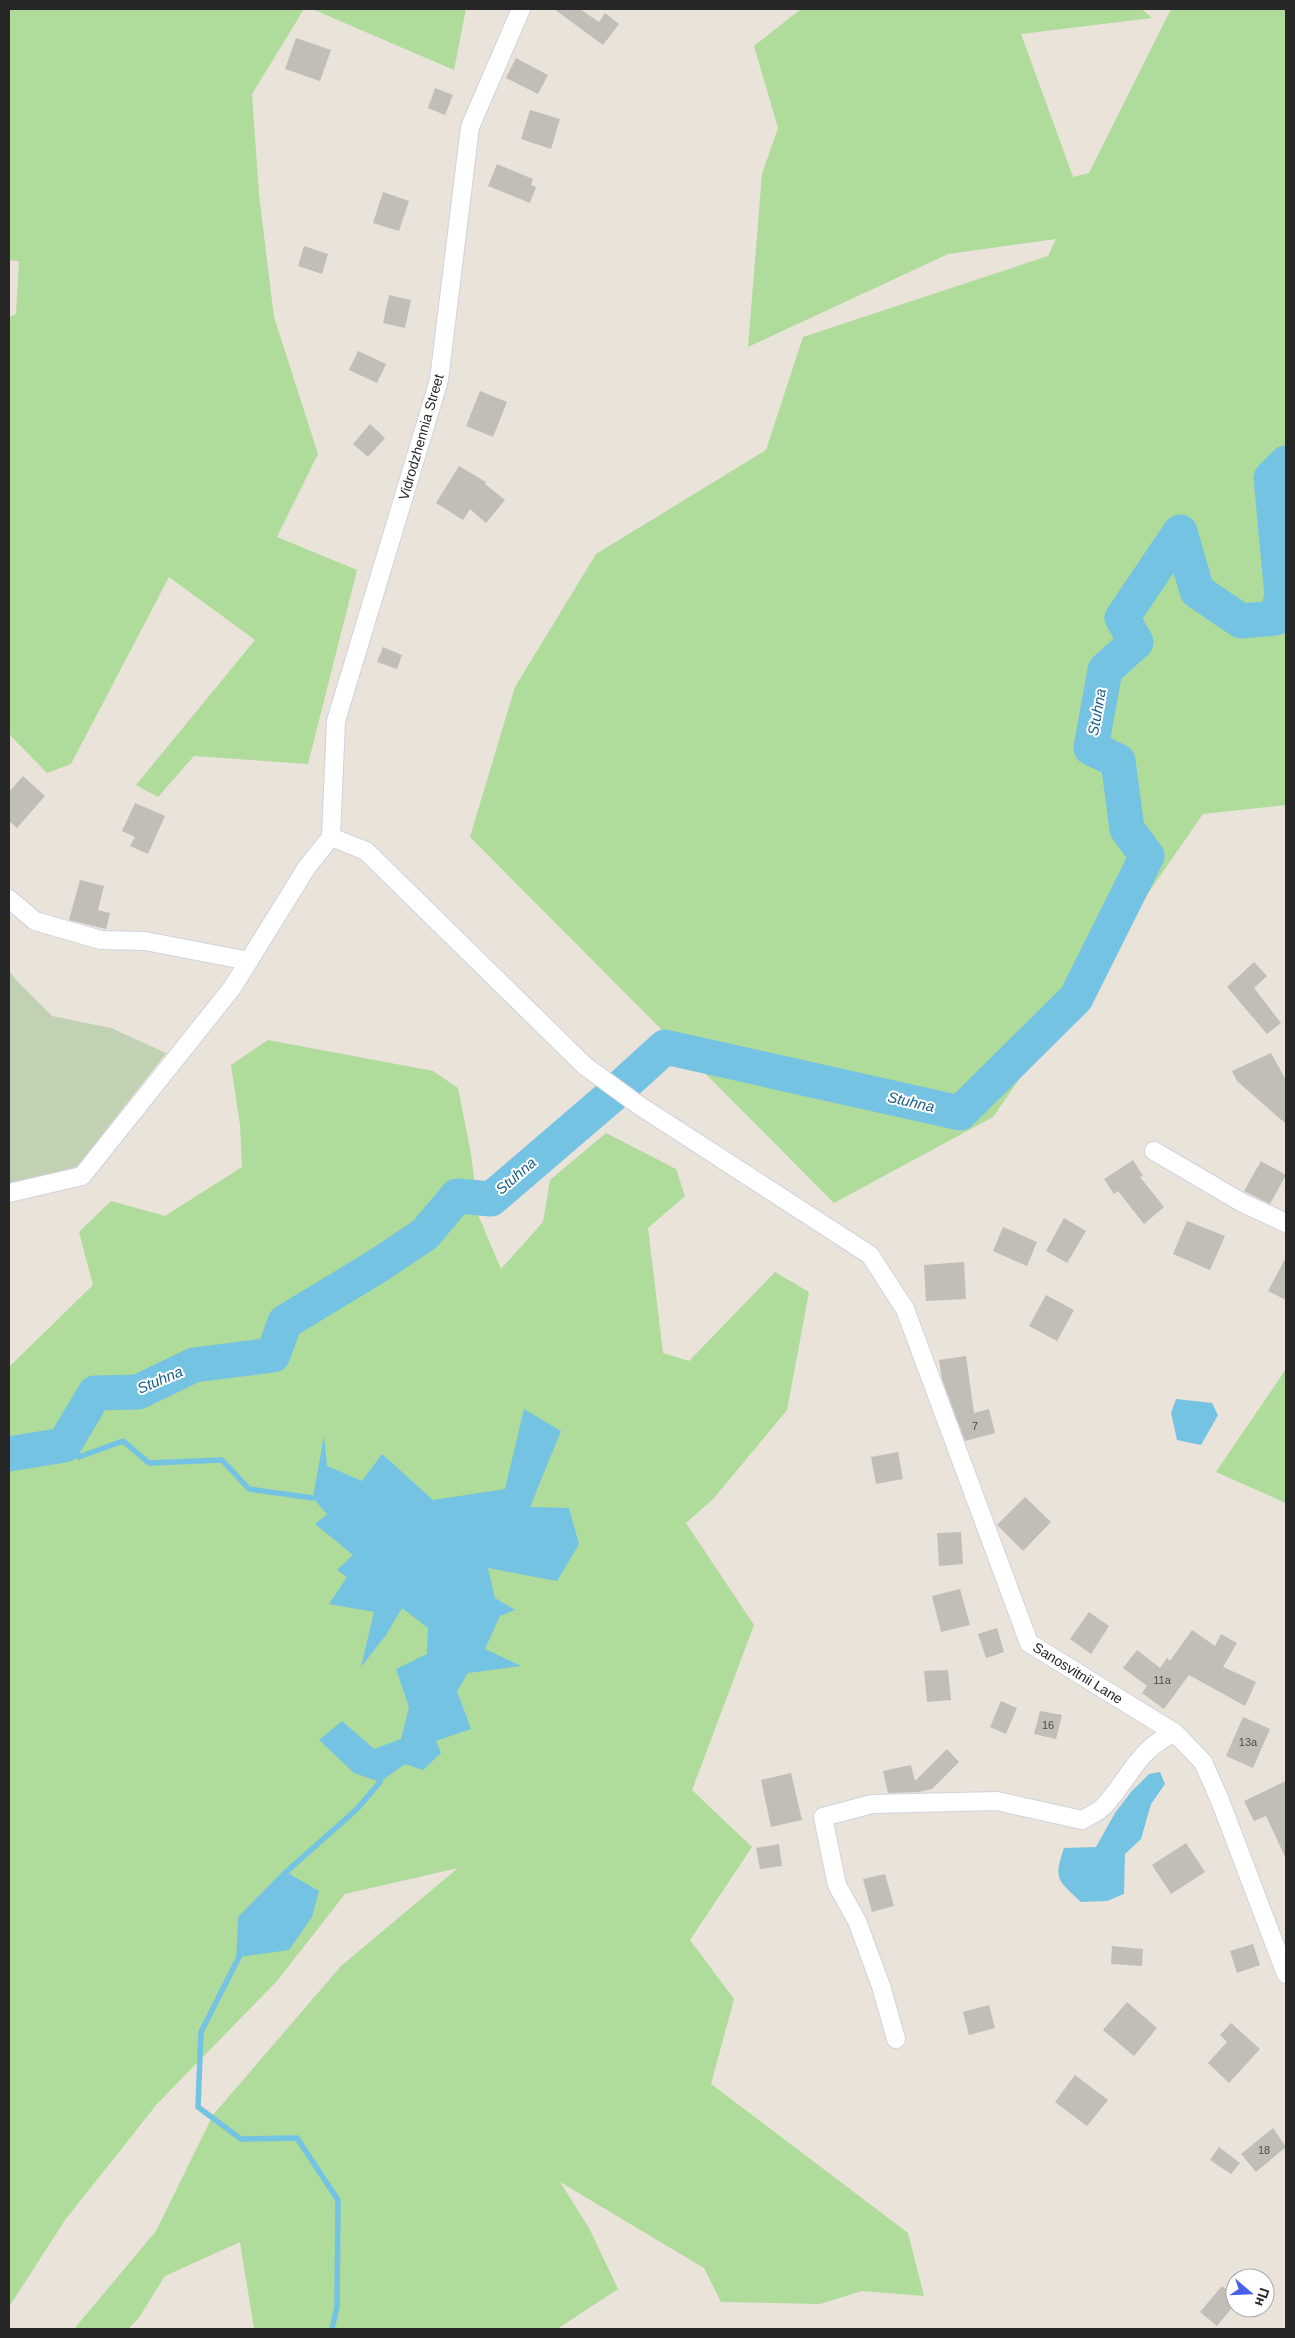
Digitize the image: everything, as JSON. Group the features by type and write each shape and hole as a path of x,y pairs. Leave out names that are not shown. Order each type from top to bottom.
{"street":[{"name":"Vidrodzhennia Street","path":"331,837 336,721 439,380 470,127 521,9"},
{"path":"9,1193 82,1176 232,988 307,867 331,837"},
{"name":"Sanosvitnii Lane","path":"331,837 366,851 585,1066 640,1106 870,1254 905,1309 1029,1643 1174,1733 1203,1762 1219,1798 1286,1974"},
{"path":"9,899 35,921 102,940 145,941 249,961"},
{"path":"1154,1151 1241,1202 1286,1223"},
{"path":"896,2039 881,1986 857,1920 837,1885 823,1817 872,1804 996,1801 1082,1820 1104,1807 1143,1754 1163,1738 1174,1733"}],"green space":[{"path":"9,9 304,9 252,94 259,195 274,317 318,454 277,537 357,570 308,764 194,756 158,797 136,785 255,640 169,577 71,764 47,773 9,734 9,317 16,314 19,261 9,260"},
{"path":"312,9 466,9 454,70"},
{"path":"801,9 1142,9 1152,18 1021,34 1073,177 1089,173 1171,9 1286,9 1286,805 1203,814 993,1117 834,1203 470,837 515,687 596,554 766,450 803,337 1048,256 1056,239 948,254 748,347 762,174 778,128 754,46"},
{"path":"9,971 52,1016 111,1028 166,1053 77,1167 9,1186"},
{"path":"268,1040 433,1071 458,1088 471,1154 479,1217 501,1269 543,1222 550,1180 606,1133 676,1169 685,1196 648,1228 663,1353 689,1361 775,1272 809,1292 787,1410 714,1498 686,1523 754,1625 692,1790 752,1847 690,1940 734,1999 711,2084 908,2233 924,2296 862,2291 820,2304 721,2302 704,2268 560,2182 589,2228 618,2289 557,2329 254,2329 240,2242 165,2276 138,2319 128,2329 74,2329 156,2231 213,2115 341,1966 458,1868 345,1894 277,1981 157,2104 65,2220 9,2307 9,1367 93,1285 79,1232 111,1201 165,1216 242,1167 240,1125 231,1065"},
{"path":"1286,1369 1286,1503 1216,1472"}],"water":[{"path":"1176,1399 1212,1403 1218,1415 1201,1445 1177,1440 1171,1413"},
{"path":"524,1409 561,1431 530,1507 569,1508 579,1544 557,1581 488,1568 495,1598 515,1610 500,1616 485,1649 521,1666 468,1673 457,1691 471,1729 436,1741 441,1753 423,1770 405,1764 380,1782 354,1773 319,1740 342,1721 374,1749 401,1739 409,1707 396,1669 427,1654 428,1628 402,1608 386,1635 361,1667 374,1612 329,1604 347,1577 337,1570 353,1555 315,1524 327,1514 313,1498 324,1435 327,1466 362,1481 382,1454 433,1500 505,1489"},
{"path":"1160,1772 1165,1784 1151,1804 1141,1839 1125,1854 1124,1894 1107,1901 1081,1902 1063,1884 1058,1873 1064,1848 1096,1847 1115,1813 1131,1792 1149,1774"},
{"path":"286,1872 319,1891 312,1917 289,1950 239,1957 241,1918"}],"building":[{"path":"554,9 580,9 599,22 605,13 619,24 603,45"},
{"path":"296,38 331,50 320,81 285,69"},
{"path":"516,58 548,75 538,94 506,78"},
{"path":"435,88 453,95 445,115 428,108"},
{"path":"530,110 560,119 551,149 521,139"},
{"path":"497,164 533,179 531,185 536,187 530,203 488,186"},
{"path":"383,192 409,201 399,231 373,223"},
{"path":"304,246 328,254 322,274 298,266"},
{"path":"389,295 411,300 405,328 383,323"},
{"path":"358,351 386,364 377,383 349,370"},
{"path":"480,391 507,402 493,437 466,426"},
{"path":"370,424 385,438 368,457 353,444"},
{"path":"459,466 486,482 485,484 505,500 486,523 470,509 463,520 436,503"},
{"path":"383,647 402,655 397,669 377,662"},
{"path":"23,776 45,796 17,828 9,821 9,792"},
{"path":"135,803 165,816 148,854 130,846 135,837 122,831"},
{"path":"80,880 104,886 98,910 110,913 106,929 69,920"},
{"path":"1254,962 1267,976 1254,988 1281,1023 1267,1034 1227,987"},
{"path":"1271,1053 1286,1080 1286,1124 1237,1081 1232,1071"},
{"path":"1133,1160 1143,1176 1140,1177 1164,1207 1144,1224 1118,1191 1114,1194 1104,1179"},
{"path":"1261,1161 1286,1175 1270,1204 1244,1191"},
{"path":"1064,1218 1086,1231 1067,1263 1046,1251"},
{"path":"1187,1221 1225,1236 1210,1270 1173,1254"},
{"path":"1003,1227 1037,1242 1027,1266 993,1251"},
{"path":"1286,1257 1286,1300 1268,1291"},
{"path":"964,1262 966,1299 926,1301 924,1265"},
{"path":"1046,1295 1074,1310 1057,1341 1029,1326"},
{"path":"966,1356 974,1413 989,1409 995,1433 965,1441 942,1379 939,1360"},
{"path":"898,1452 903,1479 876,1484 871,1457"},
{"path":"1025,1497 1051,1522 1023,1551 997,1525"},
{"path":"961,1532 963,1564 939,1566 937,1533"},
{"path":"960,1589 970,1625 941,1632 932,1596"},
{"path":"1089,1612 1109,1626 1091,1654 1070,1639"},
{"path":"997,1628 1004,1652 986,1658 978,1634"},
{"path":"1192,1630 1215,1646 1221,1634 1237,1643 1223,1667 1256,1682 1245,1706 1189,1675 1164,1709 1142,1693 1147,1686 1123,1668 1137,1650 1160,1668 1167,1658 1170,1661"},
{"path":"948,1670 951,1700 927,1702 924,1671"},
{"path":"1001,1701 1017,1708 1006,1734 990,1727"},
{"path":"1040,1711 1062,1715 1056,1739 1034,1734"},
{"path":"1243,1717 1270,1729 1253,1768 1226,1756"},
{"path":"947,1749 959,1762 932,1789 918,1792 888,1793 883,1771 911,1765 915,1781"},
{"path":"791,1773 802,1820 771,1827 761,1780"},
{"path":"1286,1781 1286,1859 1266,1816 1254,1821 1244,1801"},
{"path":"1186,1843 1205,1872 1171,1894 1152,1865"},
{"path":"779,1844 782,1866 760,1869 756,1848"},
{"path":"885,1874 894,1906 872,1912 863,1879"},
{"path":"1253,1944 1260,1965 1237,1973 1230,1951"},
{"path":"1112,1946 1143,1949 1142,1966 1111,1964"},
{"path":"1127,2002 1157,2028 1134,2056 1103,2030"},
{"path":"989,2005 995,2028 969,2035 963,2012"},
{"path":"1231,2023 1260,2049 1229,2083 1208,2063 1227,2042 1220,2035"},
{"path":"1075,2075 1108,2100 1087,2126 1055,2102"},
{"path":"1273,2128 1286,2147 1256,2172 1241,2154"},
{"path":"1219,2147 1240,2163 1231,2174 1210,2160"},
{"path":"1222,2286 1225,2288 1225,2316 1217,2326 1200,2312"}],"waterway":[{"name":"Stuhna","path":"9,1454 64,1445 95,1393 138,1392 194,1365 273,1355 285,1322 379,1265 425,1234 457,1196 491,1199 665,1047 960,1113 1076,998 1147,856 1127,829 1118,761 1091,748 1105,670 1136,642 1122,618 1180,532 1197,591 1241,621 1276,618 1282,596 1271,478 1286,463"},
{"path":"64,1445 79,1457 123,1441 149,1463 222,1460 249,1489 313,1498"},
{"path":"332,2329 337,2307 338,2200 297,2138 241,2139 198,2107 201,2032 239,1957 241,1918 286,1872 357,1809 380,1782"}]}
